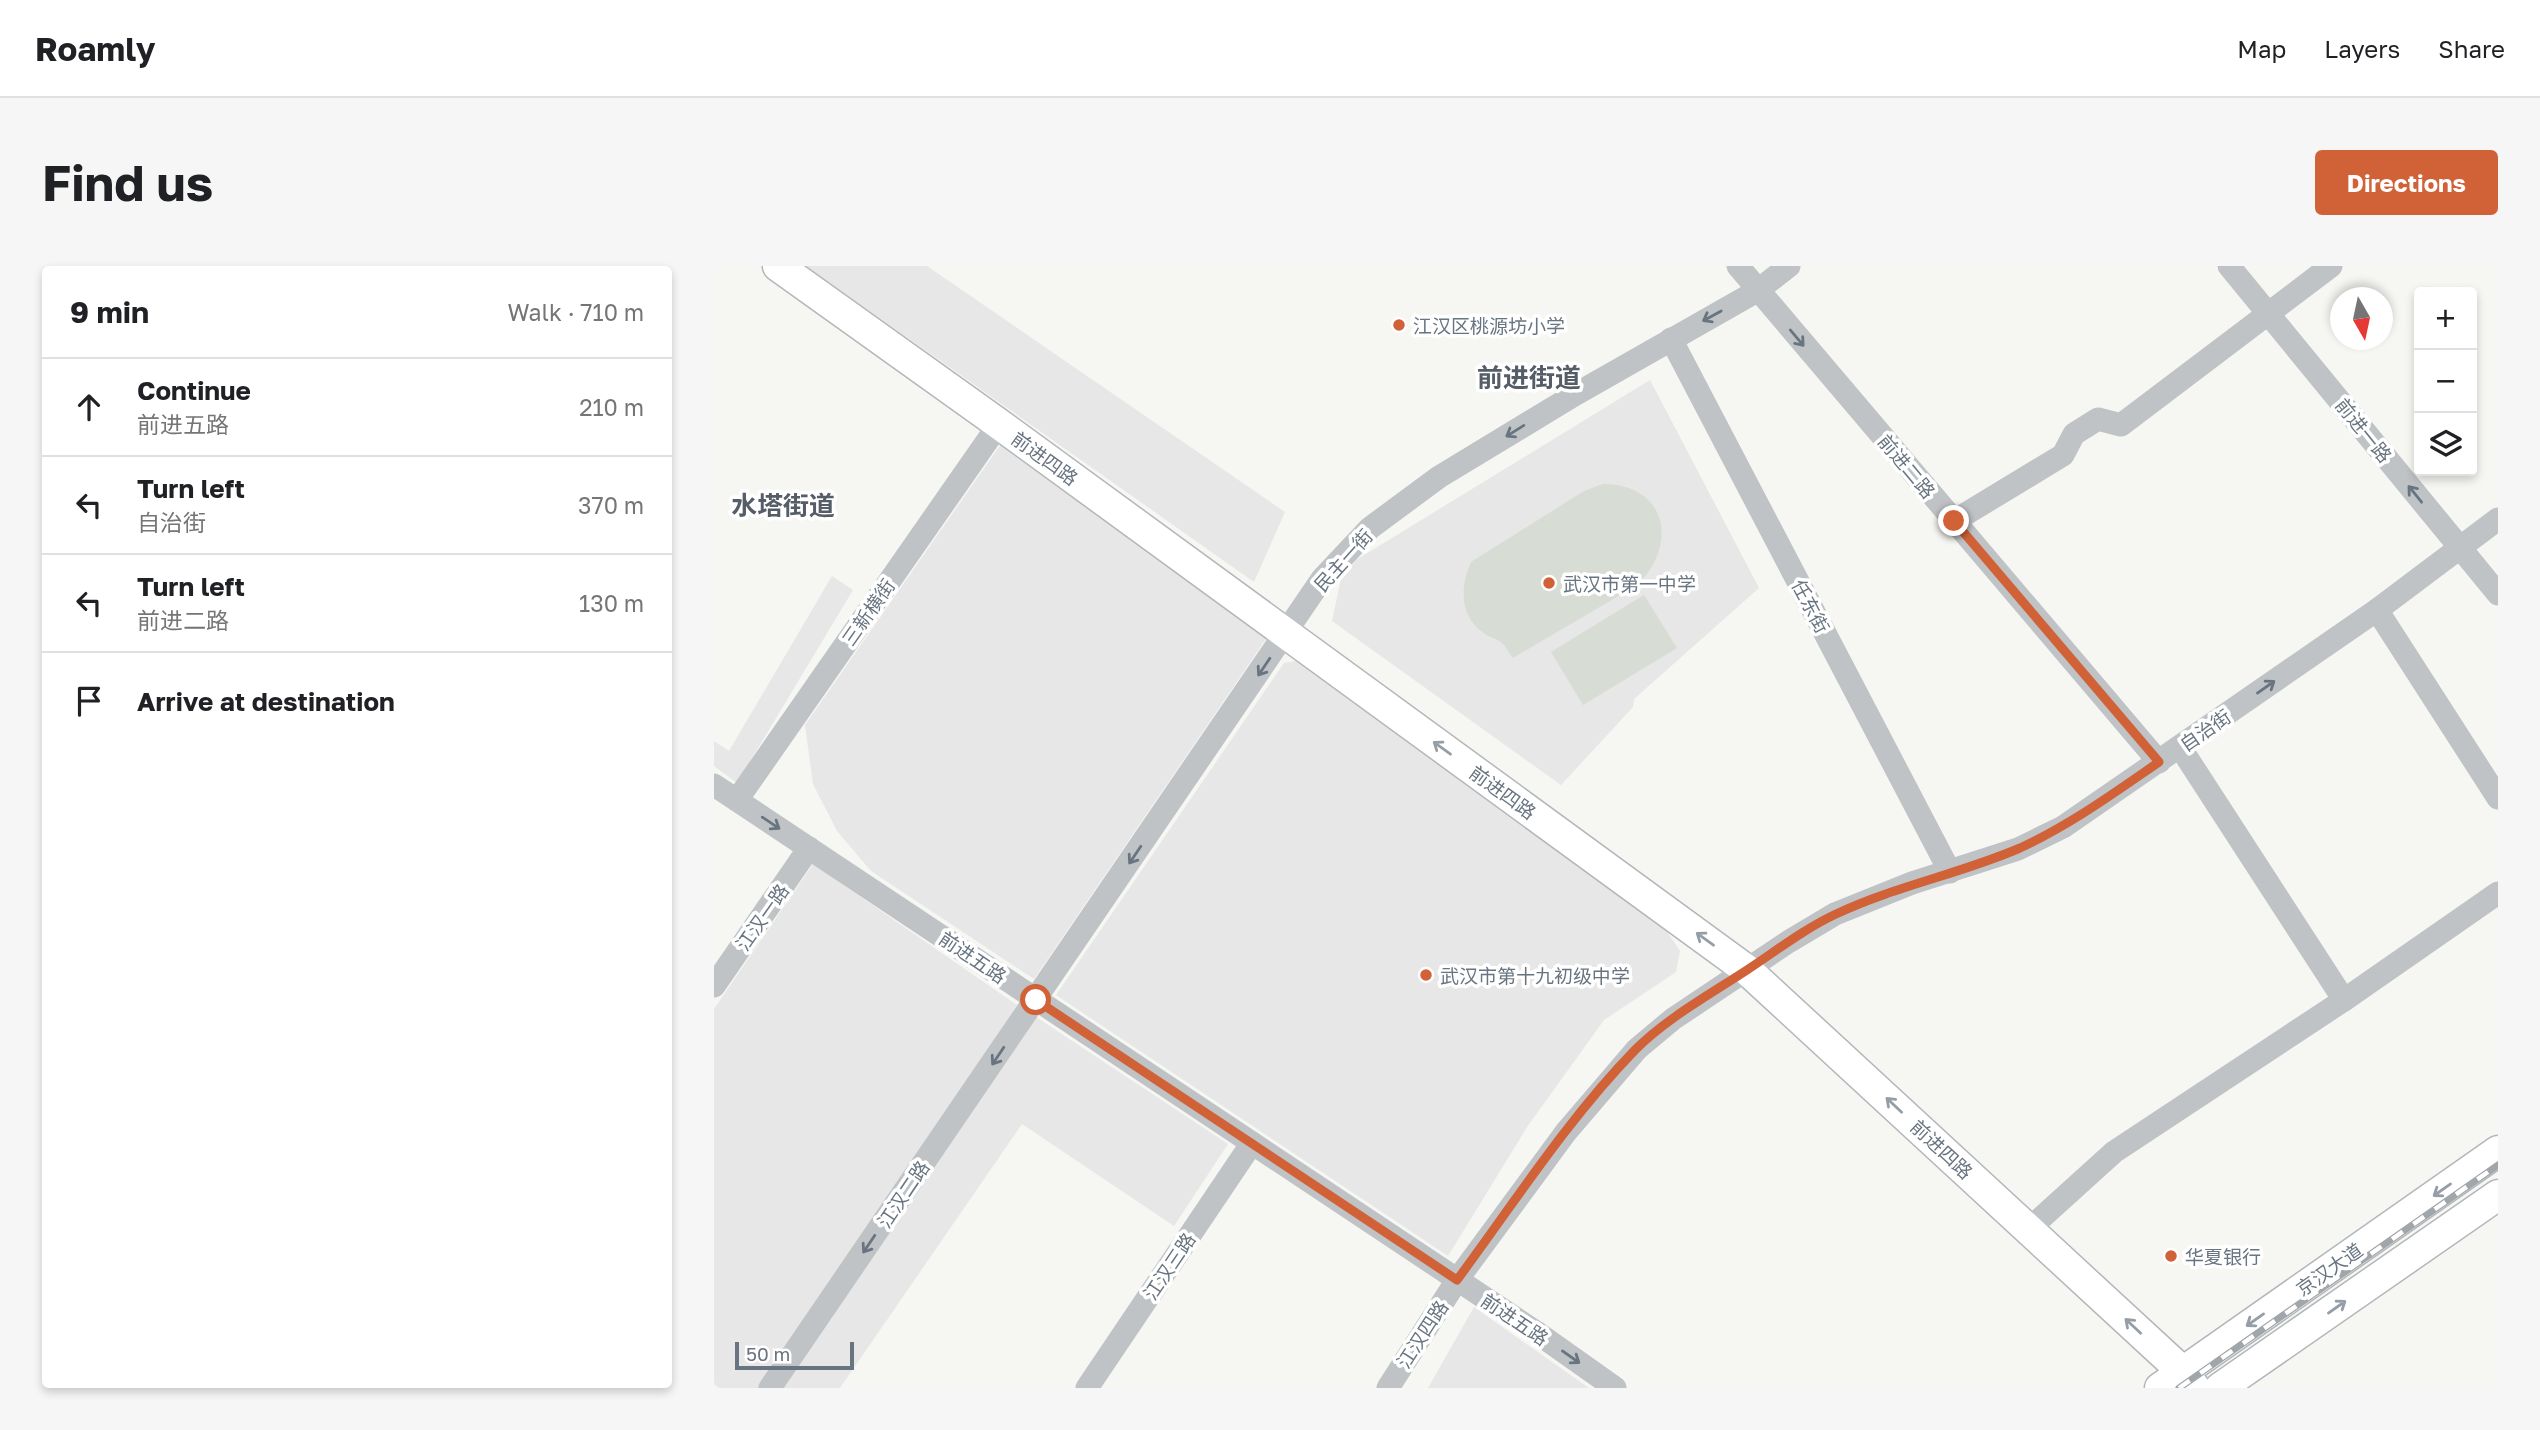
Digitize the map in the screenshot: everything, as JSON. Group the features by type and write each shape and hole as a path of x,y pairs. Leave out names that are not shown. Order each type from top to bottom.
{"main road":[{"name":"前进四路","path":"778,266 1747,970 2029,1228 2180,1383"},
{"name":"京汉大道","path":"2180,1383 2498,1152"},
{"name":"京汉大道","path":"2220,1388 2498,1195"}],"street":[{"name":"前进二路","path":"1738,266 2159,762"},
{"name":"民主一街","path":"1036,1000 1322,579 1370,528 1439,477 1576,394 1757,291 1789,266"},
{"name":"前进一路","path":"2229,266 2498,594"},
{"path":"1954,521 2063,455 2074,434 2098,419 2121,425 2330,266"},
{"name":"任东街","path":"1671,340 1950,872"},
{"name":"三新横街","path":"723,797 999,424"},
{"name":"自治街","path":"1457,1280 1566,1132 1637,1049 1673,1019 1835,914 1912,883 2018,849 2063,827 2377,610 2498,519"},
{"path":"2377,610 2498,798"},
{"path":"2180,747 2344,1000"},
{"name":"前进五路","path":"723,797 809,848 1615,1388"},
{"name":"江汉一路","path":"714,986 809,848"},
{"path":"2029,1228 2114,1152 2344,1000 2498,893"},
{"name":"江汉二路","path":"770,1388 1036,1000"},
{"name":"江汉三路","path":"1087,1388 1252,1143"},
{"name":"江汉四路","path":"1388,1388 1457,1280"}],"shaded area":[{"path":"806,266 927,266 1285,512 1254,582"},
{"name":"武汉市第一中学","path":"1650,380 1759,588 1634,699 1633,707 1561,785 1332,621 1341,579 1356,560"},
{"path":"1001,444 1266,639 1034,979 871,871 837,831 813,784 805,725"},
{"path":"1603,484 1625,487 1641,494 1653,505 1660,519 1662,535 1650,569 1637,585 1513,658 1501,642 1476,626 1466,610 1465,581 1471,562 1584,491"},
{"path":"832,576 853,590 737,783 714,766 714,741 729,751"},
{"path":"1644,595 1677,648 1583,705 1551,652"},
{"path":"1301,660 1666,930 1680,951 1676,972 1604,1020 1527,1127 1448,1256 1056,995 1284,663"},
{"path":"813,864 1017,1005 760,1388 714,1388 714,1009"},
{"path":"1036,1017 1228,1144 1174,1226 1022,1124 840,1388 784,1388"},
{"path":"1474,1307 1589,1388 1428,1388"}],"railway":[{"path":"2179,1388 2498,1165"}],"place":[{"name":"江汉区桃源坊小学","path":"1399,325"},
{"name":"武汉市第一中学","path":"1549,583"},
{"name":"武汉市第十九初级中学","path":"1426,975"},
{"name":"华夏银行","path":"2171,1256"}],"district":[{"name":"前进街道","path":"1529,377"},
{"name":"水塔街道","path":"783,505"}],"route":[{"path":"1036,1000 1457,1280 1566,1132 1605,1084 1637,1049 1673,1019 1835,914 1912,883 2018,849 2063,827 2159,762 1954,521"}]}
